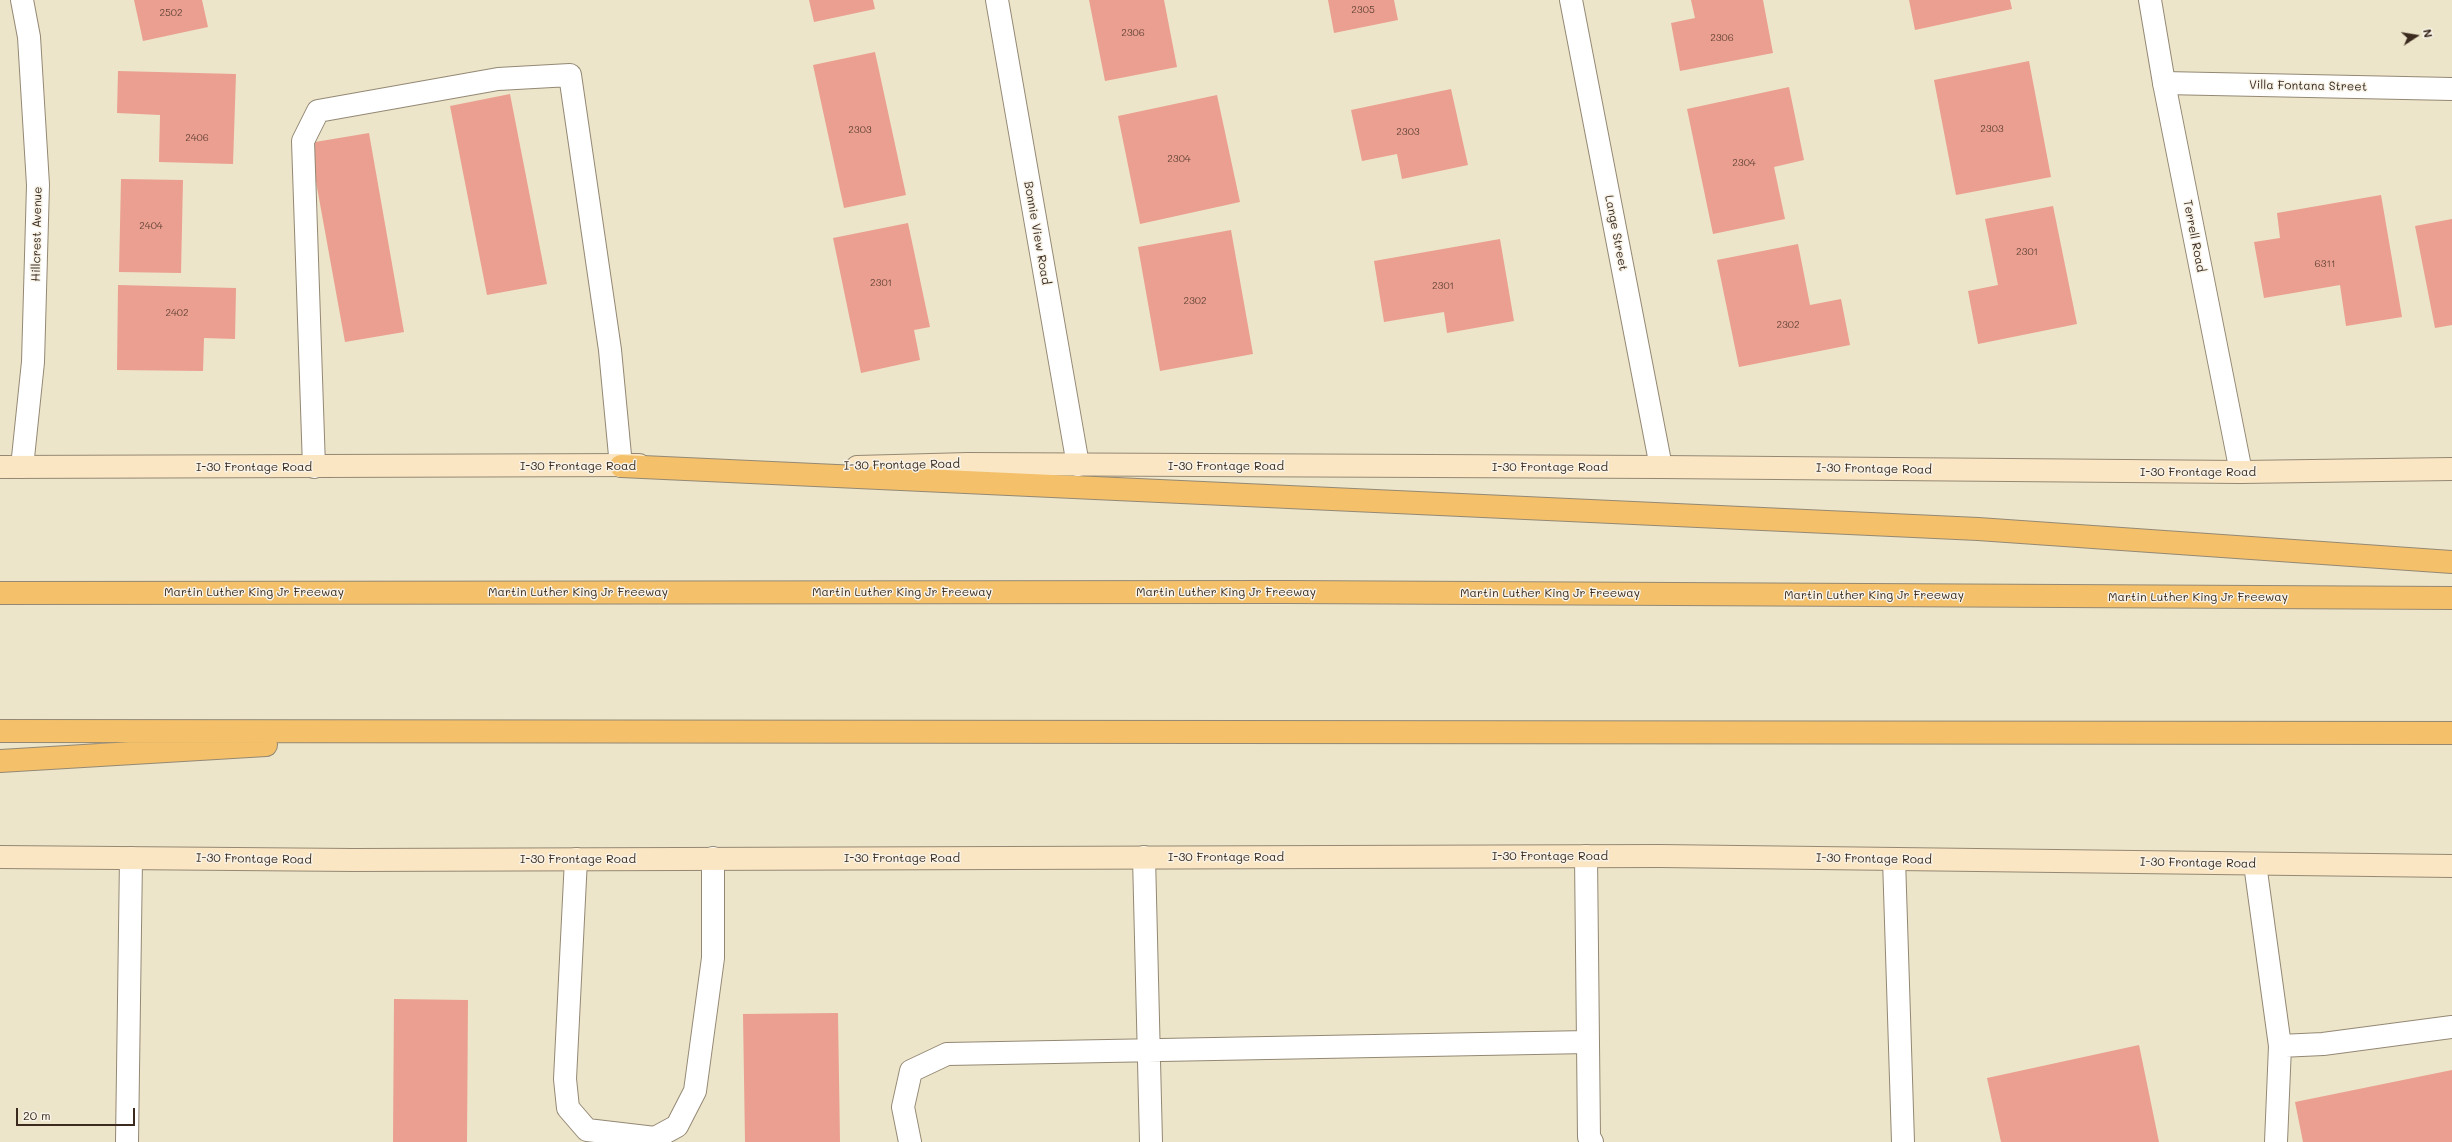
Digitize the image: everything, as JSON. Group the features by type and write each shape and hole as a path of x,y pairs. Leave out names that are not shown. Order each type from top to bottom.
{"highway":[{"path":"621,466 1978,529 2452,562"},
{"name":"Martin Luther King Jr Freeway","path":"0,593 1285,592 2452,598"},
{"path":"0,731 2452,733"},
{"path":"0,761 481,732"},
{"path":"2355,734 2452,742"}],"main road":[{"name":"I-30 Frontage Road","path":"0,467 797,465 872,468 968,464 1660,467 2241,472 2452,469"},
{"name":"I-30 Frontage Road","path":"0,857 576,859 1586,856 2452,866"}],"street":[{"name":"Hillcrest Avenue","path":"22,0 29,37 38,185 33,362 22,468"},
{"name":"Bonnie View Road","path":"997,0 1078,465"},
{"name":"Lange Street","path":"1571,0 1660,467"},
{"name":"Terrell Road","path":"2150,0 2164,82 2241,472"},
{"path":"314,467 303,141 318,111 498,79 570,75 610,350 621,466"},
{"name":"Villa Fontana Street","path":"2164,82 2452,89"},
{"path":"1586,856 1589,1137 1592,1142"},
{"path":"127,1142 131,858"},
{"path":"576,859 565,1079 568,1108 588,1136 655,1138 677,1126 695,1091 714,958 712,858"},
{"path":"1144,858 1151,1142"},
{"path":"1894,859 1903,1142"},
{"path":"2255,864 2280,1046 2276,1142"},
{"path":"2280,1046 2323,1044 2452,1026"},
{"path":"910,1142 903,1107 912,1072 947,1054 1149,1049 1588,1042"}],"building":[{"path":"134,0 202,0 208,27 143,41"},
{"path":"809,0 873,0 875,9 814,22"},
{"path":"1089,0 1164,0 1177,67 1105,81"},
{"path":"1328,0 1394,0 1398,20 1334,33"},
{"path":"1691,0 1763,0 1773,53 1680,71 1671,23 1695,18"},
{"path":"1909,0 2010,0 2012,9 1915,30"},
{"path":"875,52 906,195 844,208 813,65"},
{"path":"2029,61 2051,177 1956,195 1934,80"},
{"path":"118,71 236,74 233,164 159,162 160,115 117,113"},
{"path":"1789,87 1804,160 1774,167 1785,219 1713,234 1687,109"},
{"path":"1451,89 1468,165 1402,179 1397,154 1362,161 1351,110"},
{"path":"510,94 547,284 487,295 450,106"},
{"path":"1217,95 1240,202 1140,224 1118,116"},
{"path":"369,133 404,332 345,342 309,143"},
{"path":"121,179 183,180 181,273 119,272"},
{"path":"2381,195 2402,317 2346,326 2340,285 2264,298 2254,242 2280,238 2277,213"},
{"path":"2053,206 2077,324 1978,344 1968,291 1998,285 1985,219"},
{"path":"2452,219 2452,325 2435,328 2415,226"},
{"path":"908,223 930,327 914,330 920,360 861,373 833,238"},
{"path":"1231,230 1253,354 1160,371 1138,247"},
{"path":"1500,239 1514,321 1447,333 1444,312 1384,322 1374,261"},
{"path":"1798,244 1810,305 1841,299 1850,345 1739,367 1717,260"},
{"path":"118,285 236,288 235,339 204,338 203,371 117,370"},
{"path":"394,999 468,1000 467,1142 393,1142"},
{"path":"838,1013 840,1142 745,1142 743,1014"},
{"path":"2139,1045 2159,1142 2001,1142 1987,1078"},
{"path":"2452,1070 2452,1142 2303,1142 2295,1102"}]}
